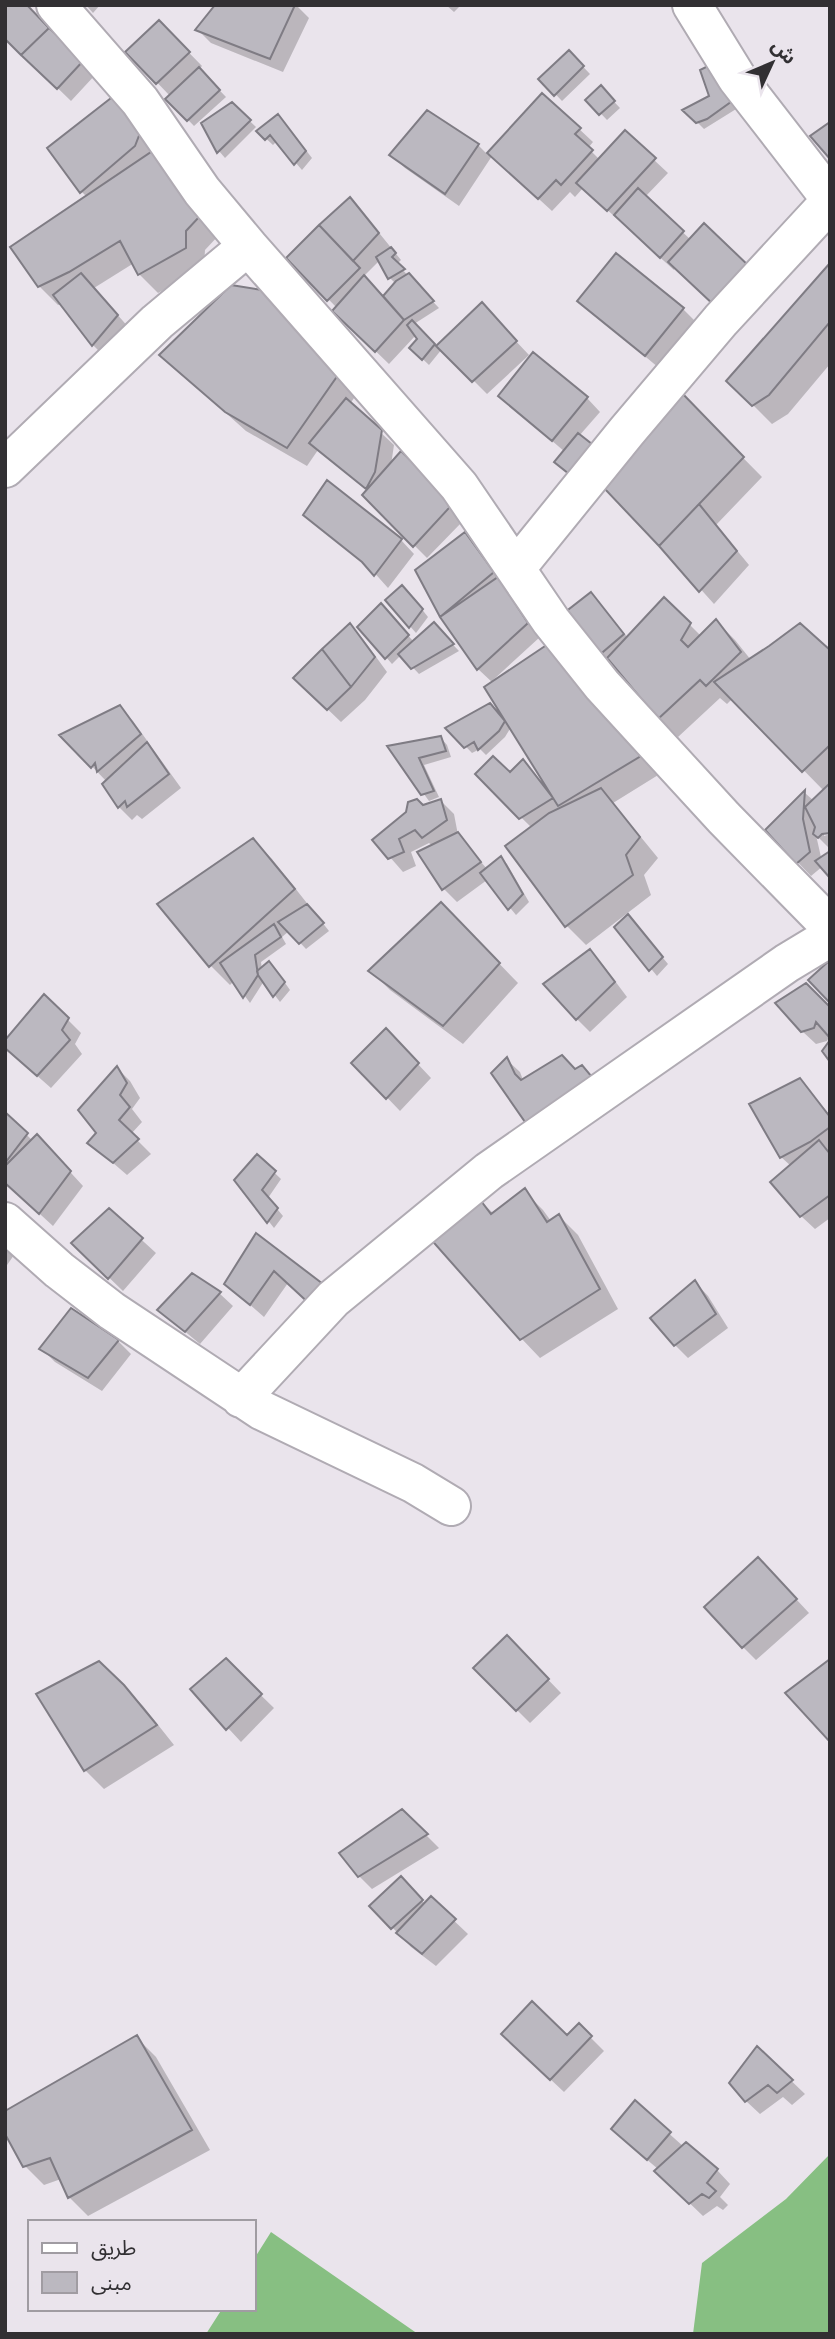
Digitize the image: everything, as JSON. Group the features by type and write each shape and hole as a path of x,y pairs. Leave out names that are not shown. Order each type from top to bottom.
{"street":[{"path":"56,5 140,101 202,191 248,246 459,486 551,621 602,685 830,926"},
{"path":"516,568 721,320 830,200 737,78 692,5"},
{"path":"5,468 157,322 248,246"},
{"path":"242,1398 333,1299 489,1171 787,963 830,937"},
{"path":"5,1222 59,1270 112,1311 242,1398 261,1410 412,1483 451,1506"}],"green space":[{"path":"830,2154 830,2334 693,2334 702,2263 786,2199"},
{"path":"271,2232 418,2334 206,2334 221,2311 256,2311 256,2256"}],"building":[{"path":"5,5 27,5 49,28 21,55 5,39"},
{"path":"215,5 295,5 270,59 195,30"},
{"path":"159,20 190,52 156,84 125,52"},
{"path":"49,28 84,60 57,89 21,55"},
{"path":"569,50 584,66 554,96 538,79"},
{"path":"712,64 735,99 707,119 696,123 682,110 709,96 700,70"},
{"path":"199,67 220,90 187,121 165,99"},
{"path":"601,85 615,101 599,115 585,100"},
{"path":"542,93 581,128 575,134 593,150 561,185 556,180 538,199 487,153"},
{"path":"111,98 119,99 140,133 135,146 80,193 47,148"},
{"path":"232,102 251,120 217,153 201,123"},
{"path":"427,110 479,144 445,194 389,155"},
{"path":"278,114 306,151 294,165 270,135 265,140 256,131"},
{"path":"830,122 830,159 810,136"},
{"path":"625,130 656,158 607,211 576,183"},
{"path":"157,148 201,215 186,231 186,248 138,275 120,241 38,287 10,247"},
{"path":"638,188 684,231 660,258 614,215"},
{"path":"350,197 379,233 353,261 319,225"},
{"path":"704,223 751,268 715,306 668,262"},
{"path":"319,225 360,268 327,301 286,258"},
{"path":"391,247 396,253 392,257 405,269 388,279 376,257"},
{"path":"616,253 684,308 645,356 577,301"},
{"path":"830,263 830,322 769,395 752,406 726,381"},
{"path":"81,273 118,315 92,346 53,295"},
{"path":"409,273 434,301 404,320 383,296 396,281"},
{"path":"364,275 404,320 375,352 332,311"},
{"path":"231,285 262,290 338,375 287,448 225,412 159,355"},
{"path":"482,302 517,341 472,382 436,346"},
{"path":"412,320 435,344 422,360 409,348 417,339 407,325"},
{"path":"533,352 588,397 552,441 498,396"},
{"path":"680,391 744,457 659,546 603,487"},
{"path":"346,398 382,430 375,472 366,489 309,443"},
{"path":"578,433 602,452 578,481 554,462"},
{"path":"401,451 448,497 449,508 413,547 362,495"},
{"path":"327,480 402,539 374,576 362,562 303,515"},
{"path":"699,504 737,551 699,592 659,546"},
{"path":"465,532 494,572 440,617 415,570"},
{"path":"498,577 528,623 477,670 440,617"},
{"path":"402,585 423,609 409,628 385,600"},
{"path":"591,592 624,634 597,657 564,613"},
{"path":"664,597 691,623 681,640 688,647 716,619 741,652 706,686 700,680 658,719 607,658"},
{"path":"381,603 409,635 385,659 357,627"},
{"path":"434,622 454,644 411,669 398,654"},
{"path":"350,623 375,657 351,687 322,649"},
{"path":"800,623 830,650 830,745 802,772 714,682"},
{"path":"557,638 646,753 558,806 484,687"},
{"path":"322,649 351,687 327,710 293,678"},
{"path":"490,703 505,721 499,731 478,750 474,742 464,748 445,728"},
{"path":"120,705 141,734 97,772 95,763 91,768 59,735"},
{"path":"441,736 446,751 419,758 434,791 421,795 387,746"},
{"path":"147,742 169,774 127,807 125,801 118,808 102,784"},
{"path":"493,756 510,772 523,759 553,798 519,819 475,774"},
{"path":"830,783 830,833 822,834 818,838 813,834 815,827 805,807"},
{"path":"601,788 640,837 626,855 633,875 565,927 505,846 549,813"},
{"path":"805,790 803,819 810,852 796,864 765,830"},
{"path":"417,799 423,805 441,799 447,820 422,838 415,830 399,839 404,852 388,859 372,840 406,812 408,802"},
{"path":"458,832 481,862 442,890 417,852"},
{"path":"253,838 295,889 209,967 157,904"},
{"path":"830,851 830,878 815,861"},
{"path":"501,856 523,894 508,910 480,873"},
{"path":"441,902 500,963 443,1026 368,971"},
{"path":"307,904 324,923 299,944 278,922"},
{"path":"628,914 663,957 649,971 614,927"},
{"path":"274,924 281,937 255,955 258,975 243,998 220,963"},
{"path":"590,949 615,982 576,1020 543,984"},
{"path":"830,960 830,1003 808,980"},
{"path":"269,961 285,982 273,997 257,971"},
{"path":"806,983 830,1007 829,1037 816,1022 814,1028 801,1032 775,1003"},
{"path":"44,994 69,1018 62,1030 70,1040 37,1076 5,1048 5,1040"},
{"path":"386,1028 419,1063 386,1099 351,1063"},
{"path":"830,1040 830,1062 822,1051"},
{"path":"562,1055 575,1069 582,1065 597,1083 532,1132 491,1073 507,1057 521,1080"},
{"path":"117,1066 127,1083 120,1095 130,1107 119,1120 139,1139 113,1163 87,1143 96,1133 78,1110"},
{"path":"800,1078 830,1117 830,1127 810,1142 780,1158 749,1104"},
{"path":"5,1112 28,1133 5,1163"},
{"path":"37,1134 71,1171 39,1214 5,1183 5,1166"},
{"path":"819,1140 830,1154 830,1195 800,1217 770,1182"},
{"path":"257,1154 276,1171 262,1190 278,1208 267,1223 234,1180"},
{"path":"525,1188 547,1222 559,1214 600,1289 520,1340 420,1227 475,1193 491,1214"},
{"path":"109,1208 143,1238 108,1279 71,1243"},
{"path":"256,1233 323,1284 313,1307 274,1271 250,1305 224,1284"},
{"path":"192,1273 221,1292 185,1332 157,1310"},
{"path":"695,1280 716,1314 674,1346 650,1318"},
{"path":"71,1308 119,1340 88,1378 39,1349"},
{"path":"758,1557 797,1599 742,1648 704,1607"},
{"path":"507,1635 549,1679 516,1711 473,1668"},
{"path":"226,1658 262,1694 226,1730 190,1689"},
{"path":"830,1659 830,1742 785,1693"},
{"path":"99,1661 124,1685 157,1725 84,1771 36,1694"},
{"path":"402,1809 428,1834 358,1877 339,1853"},
{"path":"401,1876 423,1900 391,1929 369,1906"},
{"path":"431,1896 456,1919 422,1954 396,1933"},
{"path":"532,2001 567,2035 579,2023 592,2036 550,2080 501,2034"},
{"path":"137,2035 192,2130 68,2198 50,2158 23,2167 5,2134 5,2111"},
{"path":"757,2046 793,2080 777,2093 768,2085 745,2102 729,2083"},
{"path":"635,2100 671,2132 647,2160 611,2129"},
{"path":"686,2142 718,2169 707,2183 716,2191 709,2198 702,2194 689,2204 654,2171"}]}
